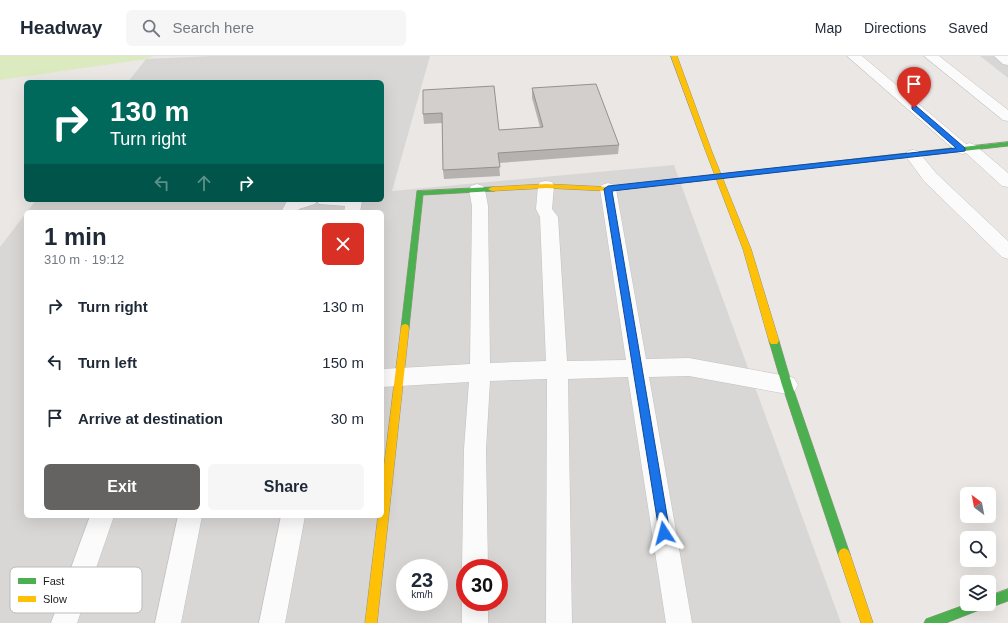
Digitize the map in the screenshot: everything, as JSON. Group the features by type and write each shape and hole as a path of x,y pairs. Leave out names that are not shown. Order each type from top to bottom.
{"street":[{"path":"674,56 747,249 787,385 867,623"},
{"path":"854,56 1008,182"},
{"path":"931,56 1008,117"},
{"path":"1001,56 1008,61"},
{"path":"384,455 390,378 420,193 546,186 608,189 719,178 1008,144"},
{"path":"912,155 930,177 1008,252"},
{"path":"546,186 544,209 549,217 557,370 559,623"},
{"path":"608,189 679,623"},
{"path":"475,559 475,449 480,372 480,206 477,190"},
{"path":"290,210 293,205 303,202"},
{"path":"390,378 480,372 638,367 689,367 704,368 787,385"},
{"path":"84,567 101,518"},
{"path":"168,623 190,518"},
{"path":"272,623 293,518"},
{"path":"371,623 379,518"},
{"path":"996,599 1008,595"},
{"path":"475,611 475,623"},
{"path":"930,623 963,611"},
{"path":"64,623 68,613"}],"shaded area":[{"path":"213,56 430,56 392,191 674,165 841,623 0,623 0,247 24,216 24,518 384,518 384,210 28,210 34,202 384,202 384,80 130,80 146,59"},
{"path":"980,56 1008,56 1008,78"}],"green space":[{"path":"0,56 153,56 146,59 0,80"}],"building":[{"path":"596,84 619,145 498,153 500,167 443,170 442,113 423,114 423,90 494,86 499,130 543,127 532,88"}],"traffic: fast":[{"path":"705,178 1008,144"},
{"path":"405,328 420,193 492,189"},
{"path":"774,341 787,385 844,554"},
{"path":"996,599 1008,595"},
{"path":"930,623 963,611"}],"traffic: slow":[{"path":"674,56 709,152 747,249 774,341"},
{"path":"492,189 546,186 608,189 705,178"},
{"path":"384,510 405,328"},
{"path":"371,623 383,518"},
{"path":"844,554 867,623"}],"route":[{"path":"664,533 608,189 719,178 962,149 914,108"}]}
